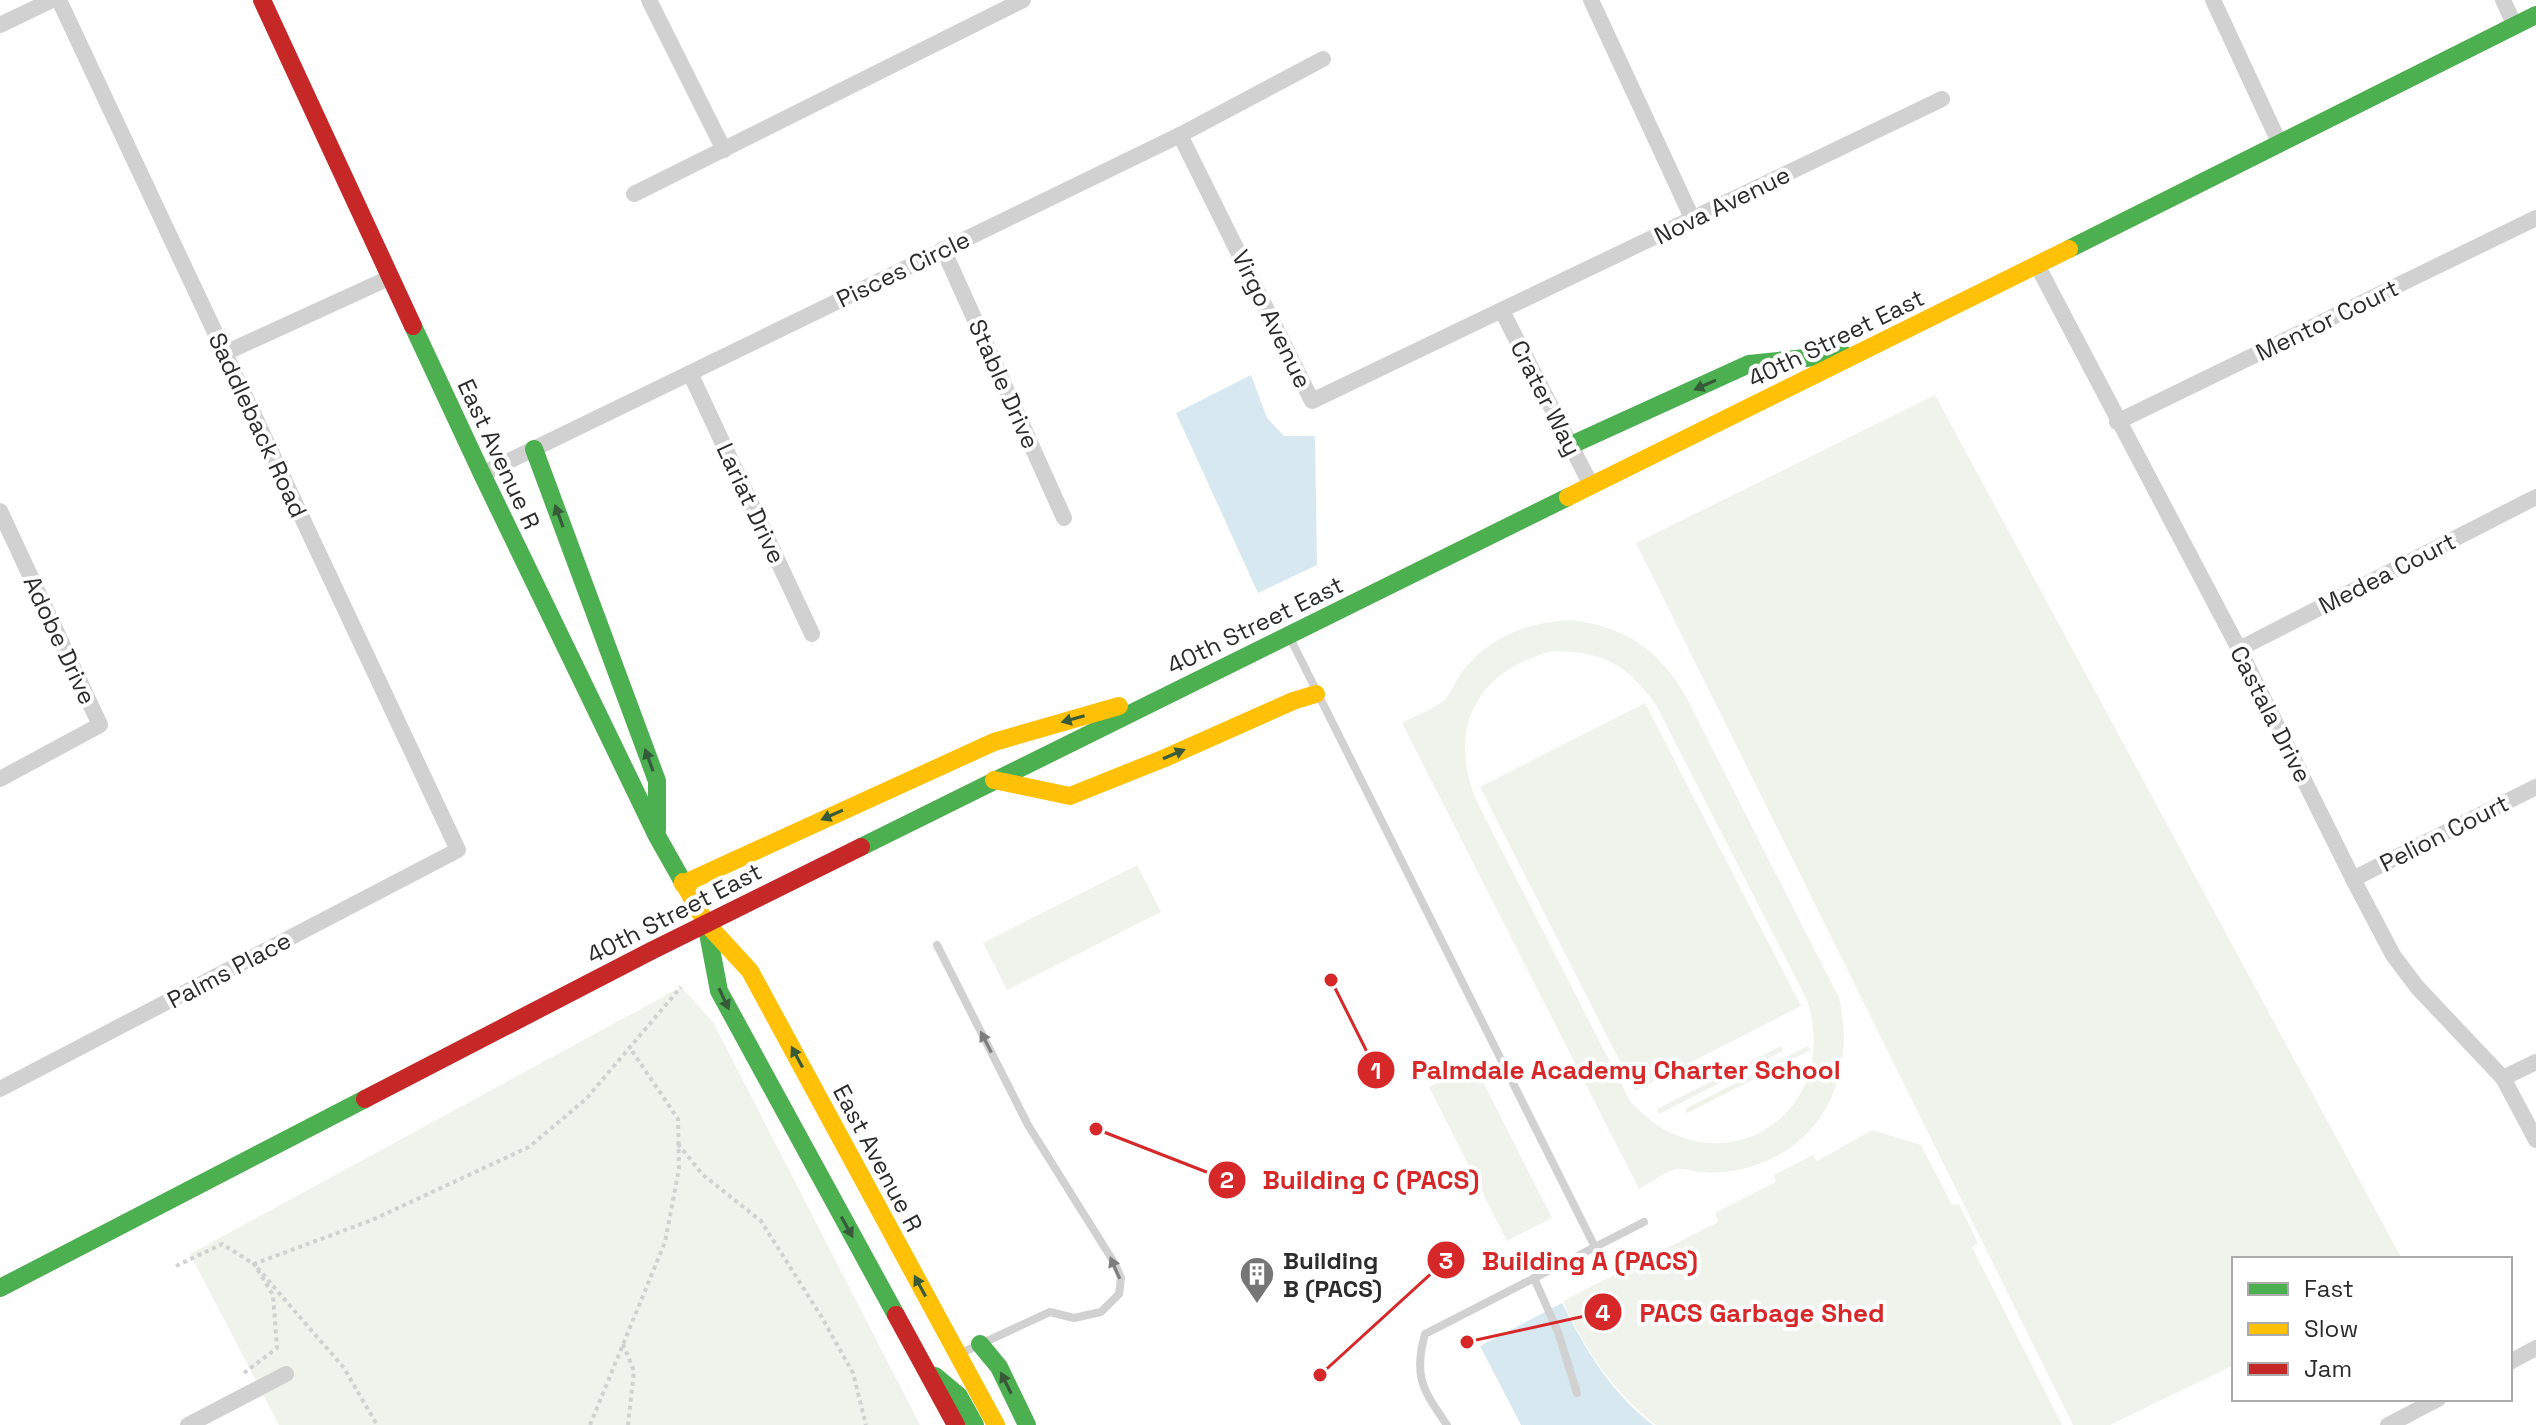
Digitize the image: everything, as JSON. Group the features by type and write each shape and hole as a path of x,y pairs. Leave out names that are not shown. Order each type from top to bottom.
{"main road":[{"name":"East Avenue R","path":"262,0 389,278 657,836 706,923 750,971 996,1425"},
{"name":"40th Street East","path":"0,1287 706,923 2536,15"},
{"path":"1569,446 1749,364 1862,352"},
{"path":"534,449 657,781 657,836"},
{"path":"683,884 994,742 1175,691"},
{"path":"994,780 1070,796 1316,694"},
{"name":"East Avenue R","path":"706,923 719,991 956,1425"},
{"path":"980,1344 999,1367 1027,1425"},
{"path":"924,1366 959,1396 975,1425"}],"street":[{"path":"0,25 52,0"},
{"name":"Saddleback Road","path":"59,0 458,850"},
{"path":"649,0 724,150"},
{"path":"634,194 1023,0"},
{"path":"1591,0 1693,220"},
{"path":"2213,0 2279,142"},
{"path":"2503,0 2515,26"},
{"name":"Pisces Circle","path":"482,474 1180,135 1323,59"},
{"name":"Nova Avenue","path":"1502,311 1942,99"},
{"name":"Virgo Avenue","path":"1180,135 1312,401 1502,311"},
{"name":"Mentor Court","path":"2117,422 2536,218"},
{"name":"Stable Drive","path":"943,249 1064,518"},
{"name":"Castala Drive","path":"2037,265 2239,649 2393,955 2503,1078 2536,1140"},
{"path":"225,353 389,278"},
{"name":"Crater Way","path":"1502,311 1591,485"},
{"name":"Lariat Drive","path":"690,373 812,634"},
{"name":"Medea Court","path":"2239,649 2536,497"},
{"name":"Adobe Drive","path":"0,511 100,725 0,779"},
{"name":"Pelion Court","path":"2353,879 2536,787"},
{"name":"Palms Place","path":"0,1089 458,850"},
{"path":"2503,1078 2536,1062"},
{"path":"2512,1361 2536,1348"},
{"path":"188,1425 286,1374"},
{"path":"2388,1425 2434,1401"}],"lane":[{"path":"1288,635 1595,1247"},
{"path":"937,945 1028,1125 1121,1278 1119,1294 1101,1312 1074,1318 1050,1312 957,1355"},
{"path":"1447,1425 1423,1389 1418,1358 1425,1334 1644,1222"},
{"path":"1534,1278 1558,1332 1577,1393"}],"path":[{"path":"254,1264 372,1220 529,1147 586,1099 681,987"},
{"path":"590,1425 665,1242 679,1169 678,1119 630,1048"},
{"path":"678,1144 702,1174 761,1221 853,1373 866,1425"},
{"path":"176,1266 222,1244 254,1264 344,1368 377,1425"},
{"path":"242,1375 277,1348 273,1295 254,1264"},
{"path":"623,1342 634,1371 628,1425"}],"shaded area":[{"path":"1251,375 1267,418 1284,436 1315,436 1317,565 1258,593 1176,413"},
{"path":"1935,395 2401,1257 2232,1257 2232,1366 2110,1425 2073,1425 1636,543"},
{"path":"1555,621 1590,623 1622,634 1649,651 1672,675 1683,691 1839,998 1843,1056 1837,1083 1826,1108 1811,1129 1791,1147 1766,1161 1726,1172 1676,1169 1639,1189 1402,723 1444,700 1462,672 1497,640 1525,628","holes":["1553,651 1600,658 1624,670 1656,705 1807,1000 1814,1042 1807,1079 1790,1109 1764,1130 1732,1142 1698,1142 1663,1129 1630,1101 1476,800 1465,749 1475,705 1488,687 1505,672"]},
{"path":"1645,703 1801,1006 1635,1091 1480,787"},
{"path":"1137,865 1161,912 1007,990 983,943"},
{"path":"681,987 713,1022 920,1425 279,1425 190,1254"},
{"path":"1781,1046 1783,1051 1659,1114 1657,1109"},
{"path":"1808,1046 1811,1050 1687,1113 1685,1109"},
{"path":"1474,1064 1552,1218 1507,1241 1429,1087"},
{"path":"1872,1130 1921,1145 1952,1205 1959,1204 1978,1243 1972,1247 2062,1425 1656,1425 1627,1399 1602,1369 1580,1336 1563,1301 1718,1222 1715,1213 1776,1182 1774,1175 1813,1155 1817,1161"},
{"path":"1562,1303 1612,1385 1653,1425 1521,1425 1480,1346"}],"traffic: fast":[{"path":"2069,249 2536,15"},
{"path":"413,326 657,836 683,882"},
{"path":"1569,446 1749,364 1843,354"},
{"path":"534,449 657,781 657,830"},
{"path":"861,847 1568,497"},
{"path":"706,923 719,991 896,1315"},
{"path":"0,1288 365,1099"},
{"path":"980,1344 999,1367 1027,1425"},
{"path":"935,1376 959,1396 975,1425"}],"traffic: slow":[{"path":"1568,497 2069,249"},
{"path":"994,780 1070,796 1316,694"},
{"path":"683,884 994,742 1119,706"},
{"path":"683,882 706,923 750,971 996,1425"}],"traffic: jam":[{"path":"262,0 413,326"},
{"path":"365,1099 651,951 861,847"},
{"path":"896,1315 956,1425"}],"place":[{"name":"Palmdale Academy Charter School","path":"1331,980"},
{"name":"Building C (PACS)","path":"1096,1129"},
{"name":"Building B (PACS)","path":"1257,1305"},
{"name":"PACS Garbage Shed","path":"1467,1342"},
{"name":"Building A (PACS)","path":"1320,1375"}]}
